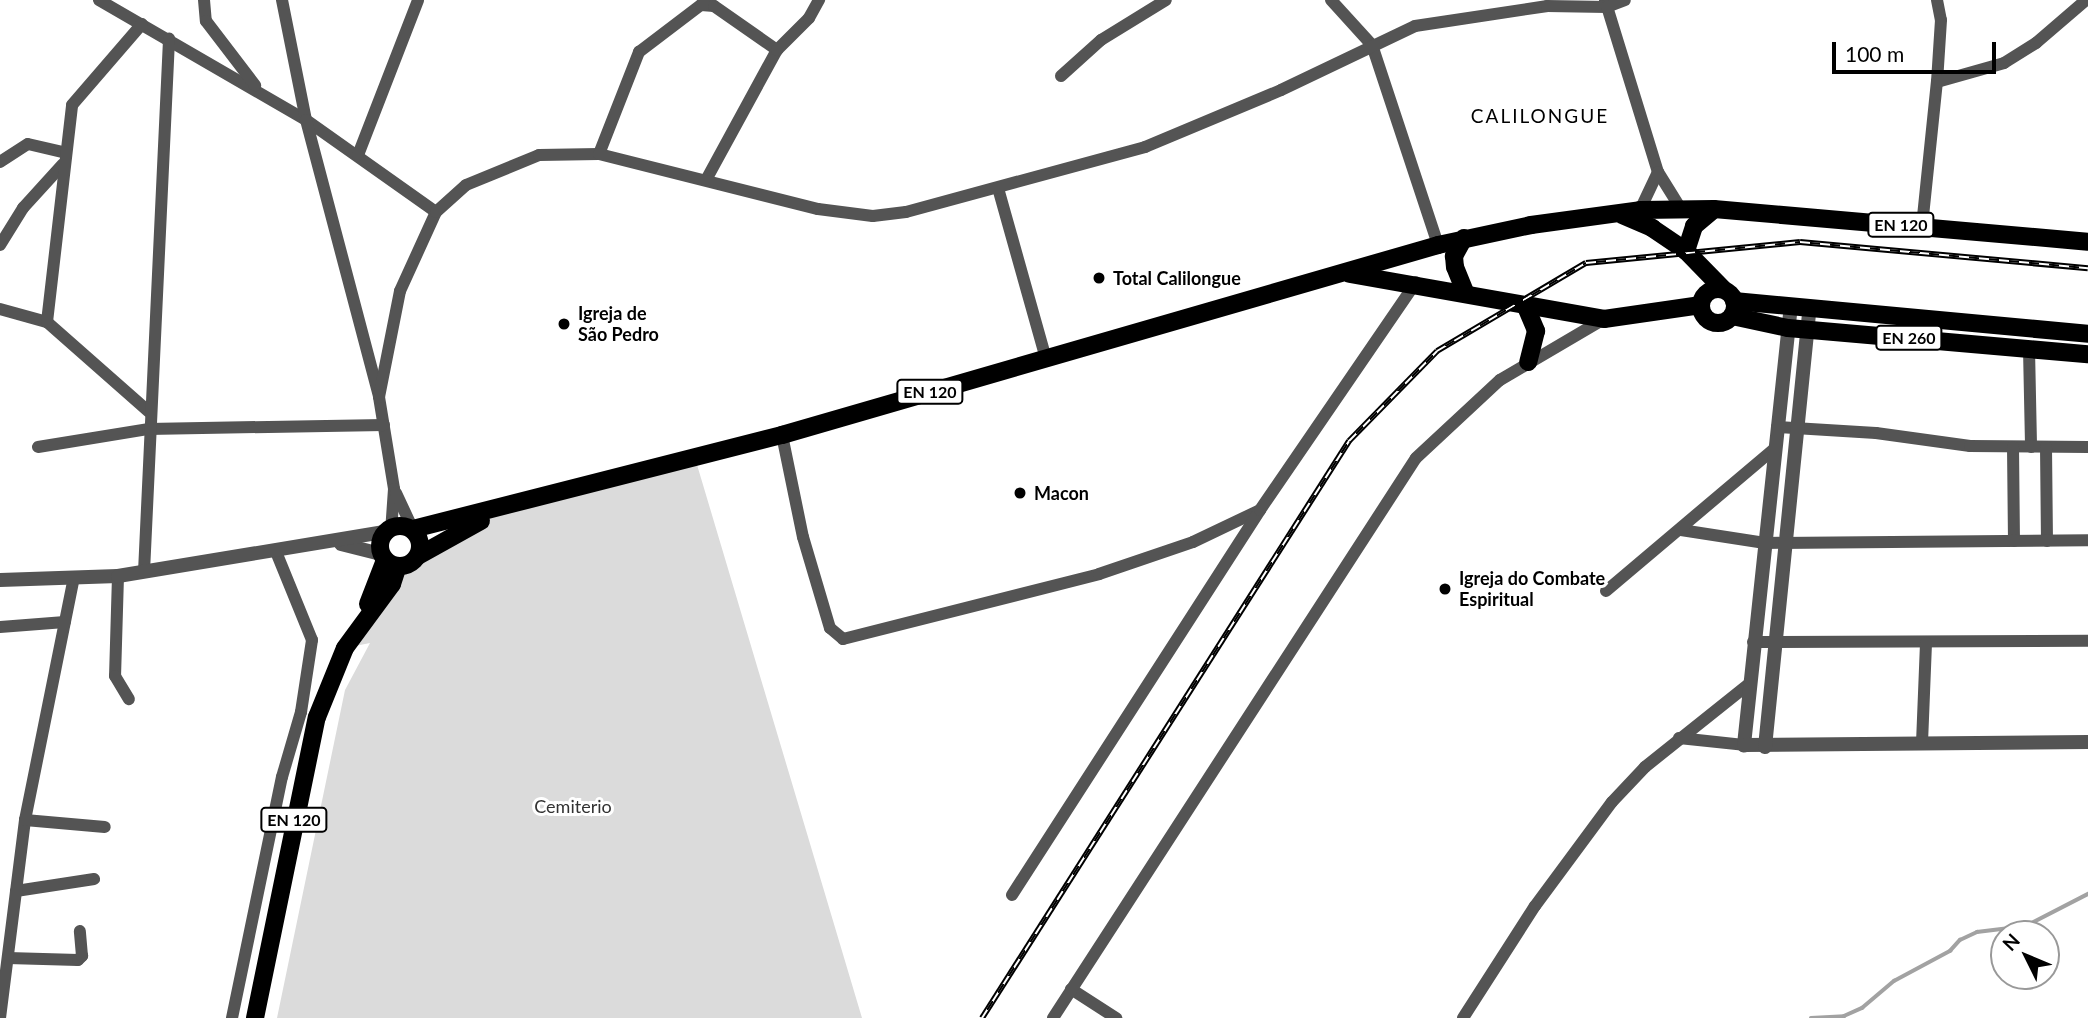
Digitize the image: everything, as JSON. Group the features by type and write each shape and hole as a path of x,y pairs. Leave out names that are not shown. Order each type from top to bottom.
{"main road":[{"name":"EN 120","path":"255,1018 317,717 330,681 358,629 392,584 388,560 388,530 412,529 782,435 1464,239 1615,213 1714,209 2088,242"},
{"path":"1686,251 1694,226 1714,209"},
{"path":"1615,213 1652,228 1686,251 1730,302 1723,322 1712,322 1703,315 1701,305"},
{"path":"1464,239 1455,267 1466,294"},
{"name":"EN 120","path":"1346,273 1416,282 1526,307 1604,319 1701,305 1709,292 1730,302"},
{"name":"EN 260","path":"1730,302 1791,305 2088,334"},
{"name":"EN 260","path":"1730,302 1788,328 2088,354"},
{"path":"1526,307 1536,331 1528,362"},
{"path":"1917,339 1919,319"},
{"name":"EN 120","path":"388,560 418,556 512,504"},
{"path":"412,529 420,542 418,556"}],"street":[{"path":"99,0 306,120 436,212"},
{"path":"204,0 206,21 259,91"},
{"path":"282,0 306,120 379,397 394,489 412,529"},
{"path":"358,155 418,0"},
{"path":"706,180 777,50 810,18 819,0"},
{"path":"1061,76 1101,40 1166,0"},
{"path":"379,397 400,291 436,212 466,185 502,167 539,155 599,154 818,209 873,216 906,212 1156,142 1282,90 1415,26 1484,13 1547,6 1606,4 1625,0"},
{"path":"1922,226 1937,82 1941,20 1937,0"},
{"path":"1937,82 2004,63 2036,43 2086,0"},
{"path":"1334,2 1372,45 1438,246"},
{"path":"1606,4 1658,172 1682,209"},
{"path":"599,154 639,52 701,5 714,6 777,50"},
{"path":"47,322 63,158 72,105 80,92 142,24"},
{"path":"144,572 148,411 169,39"},
{"path":"0,162 29,144 63,158"},
{"path":"0,245 23,208 63,158"},
{"path":"1640,210 1658,172"},
{"path":"998,188 1046,359"},
{"path":"1012,895 1260,510 1416,282"},
{"path":"1744,746 1791,305"},
{"path":"1765,747 1810,307"},
{"path":"0,309 47,322 148,411"},
{"path":"1053,1018 1416,458 1464,409 1528,362 1604,319"},
{"path":"2029,349 2031,447"},
{"path":"38,447 148,429 384,425"},
{"path":"1777,427 2014,447 2088,447"},
{"path":"782,435 807,550 830,628 843,639 1099,574 1193,542 1260,510"},
{"path":"2014,447 2014,541"},
{"path":"2046,447 2047,541"},
{"path":"1606,591 1774,449"},
{"path":"0,580 118,576 333,543 388,530 394,489"},
{"path":"1681,530 1786,543 2088,540"},
{"path":"333,543 388,560"},
{"path":"232,1018 282,777 301,712 312,640 276,552"},
{"path":"118,576 115,676 129,699"},
{"path":"0,1018 25,820 74,578"},
{"path":"0,628 65,622"},
{"path":"1754,642 2088,641"},
{"path":"1922,743 1926,643"},
{"path":"1463,1018 1569,858 1612,802 1679,738 1749,684"},
{"path":"1679,738 1765,747 2088,742"},
{"path":"25,820 105,827"},
{"path":"16,891 94,880"},
{"path":"8,958 78,960 82,956 80,931"},
{"path":"1071,989 1116,1018"}],"green space":[{"name":"Cemiterio","path":"695,458 862,1018 277,1018 345,690 370,643 345,648 406,565 512,504"}],"waterway":[{"path":"1811,1018 1844,1016 1862,1008 1894,981 1950,951 1960,940 1977,932 2026,926 2088,894"}],"railway":[{"path":"982,1018 1349,441 1437,351 1586,263 1800,242 2088,268"}],"place":[{"name":"Total Calilongue","path":"1099,278"},
{"name":"Igreja de São Pedro","path":"564,324"},
{"name":"Macon","path":"1020,493"},
{"name":"Igreja do Combate Espiritual","path":"1445,589"}],"district":[{"name":"CALILONGUE","path":"1540,116"}]}
